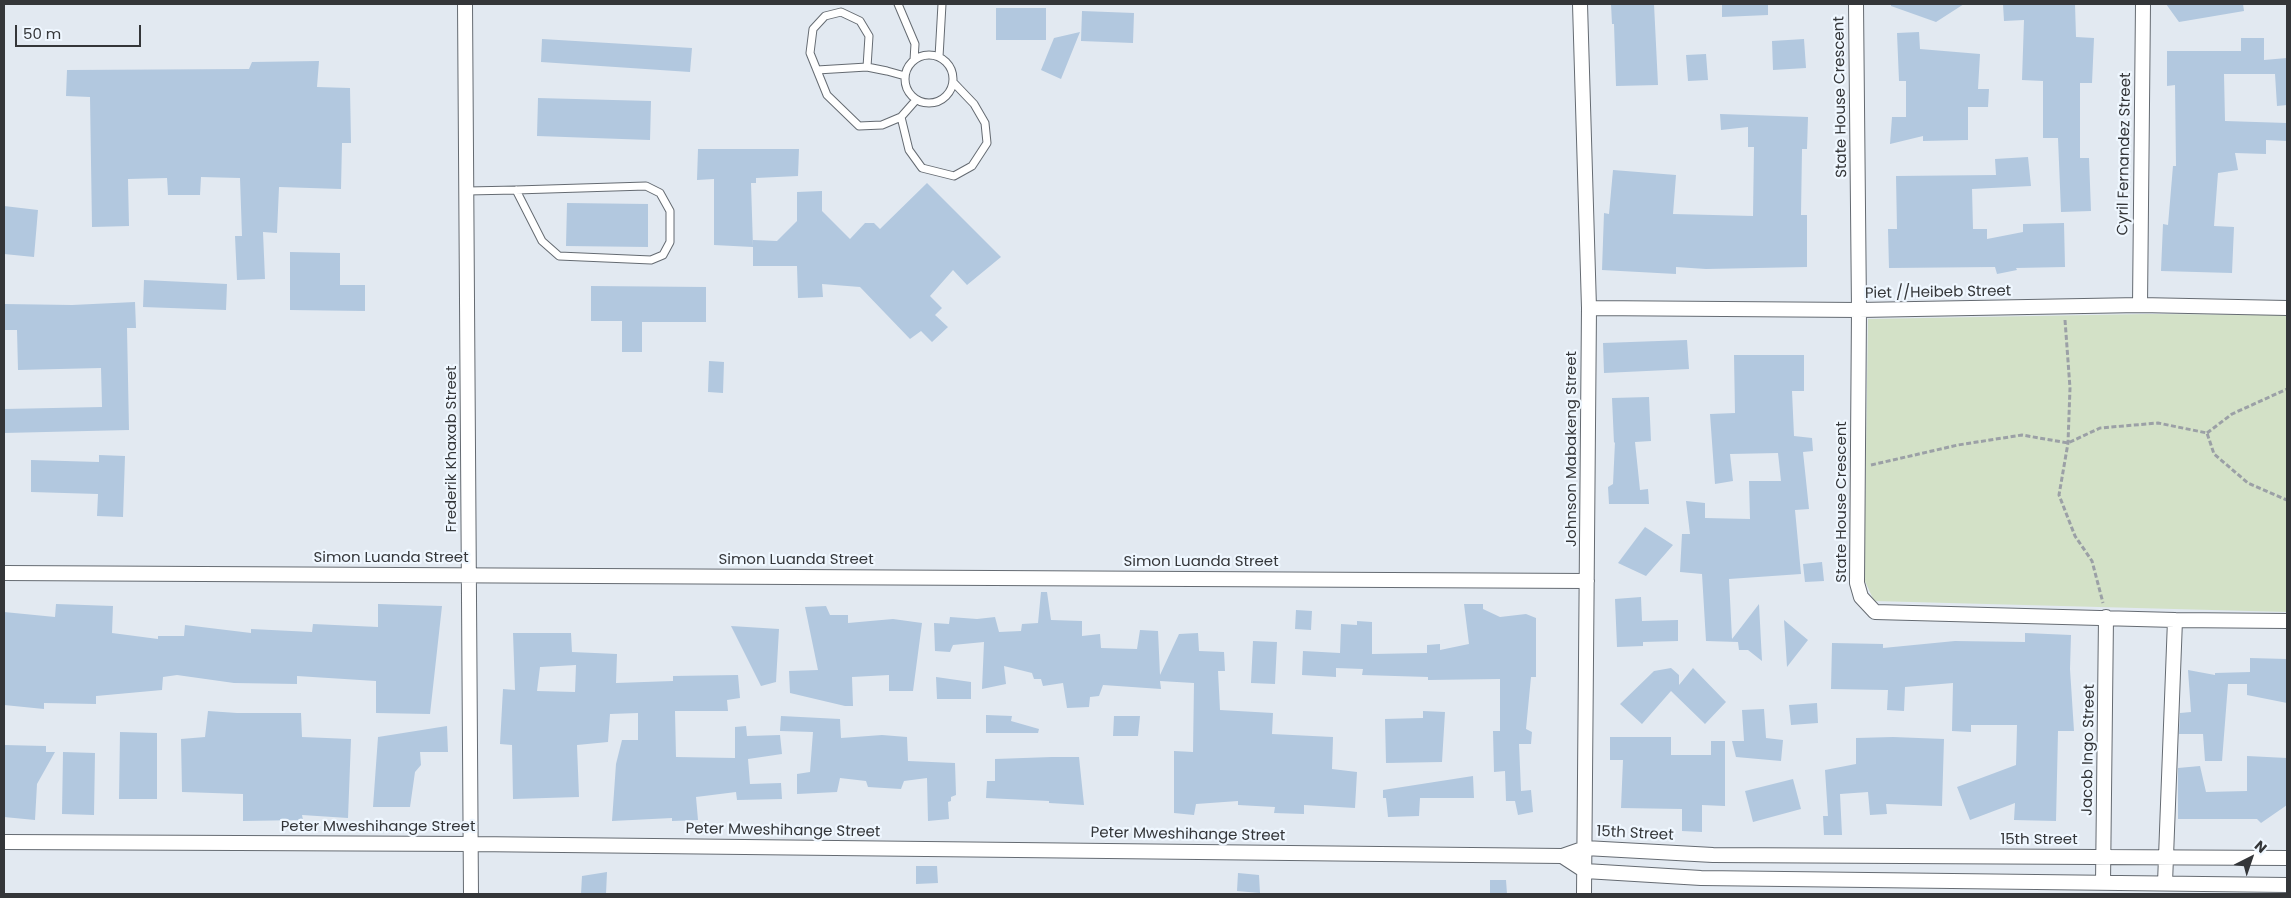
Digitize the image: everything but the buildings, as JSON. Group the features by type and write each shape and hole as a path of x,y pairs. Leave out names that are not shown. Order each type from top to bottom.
{"street":[{"name":"Frederik Khaxab Street","path":"465,4 471,894"},
{"name":"Johnson Mabakeng Street","path":"1580,4 1589,308 1584,894"},
{"name":"State House Crescent","path":"1856,4 1859,310 1857,583 1861,597 1875,612 2287,621"},
{"name":"Cyril Fernandez Street","path":"2140,305 2143,4"},
{"name":"Piet //Heibeb Street","path":"1589,308 1859,310 2140,305 2287,308"},
{"name":"Simon Luanda Street","path":"4,573 1587,581"},
{"name":"Jacob Ingo Street","path":"2103,883 2106,617"},
{"path":"2165,883 2175,620"},
{"name":"Peter Mweshihange Street","path":"4,842 472,844 1562,856"},
{"name":"15th Street","path":"1562,856 1585,848 1714,854 2287,858"},
{"path":"1562,856 1584,871 1701,878 2287,885"}],"lane":[{"path":"898,4 915,44 914,60"},
{"path":"939,57 942,4"},
{"path":"867,67 869,36 860,21 840,12 825,16 813,29 810,53 827,95 859,126 882,125 901,118 916,100"},
{"path":"926,55 939,57 947,63 952,72 953,82 949,93 940,101 928,103 916,100 909,94 905,86 905,76 908,67 914,60 926,55"},
{"path":"816,70 867,67 887,70 905,76"},
{"path":"901,118 909,150 922,168 954,176 972,166 987,143 985,124 974,104 953,82"},
{"path":"467,191 646,186 660,193 670,211 670,242 663,255 651,260 559,256 542,241 516,190"}],"path":[{"path":"2064,307 2070,388 2068,443 2059,494 2074,536 2092,561 2106,617"},
{"path":"1858,467 1958,445 2022,435 2068,443 2100,428 2158,423 2207,432 2232,414 2287,389"},
{"path":"2207,432 2214,454 2248,483 2287,500"}],"green space":[{"path":"2148,314 2287,315 2287,612 1874,601 1864,579 1868,319"}]}
